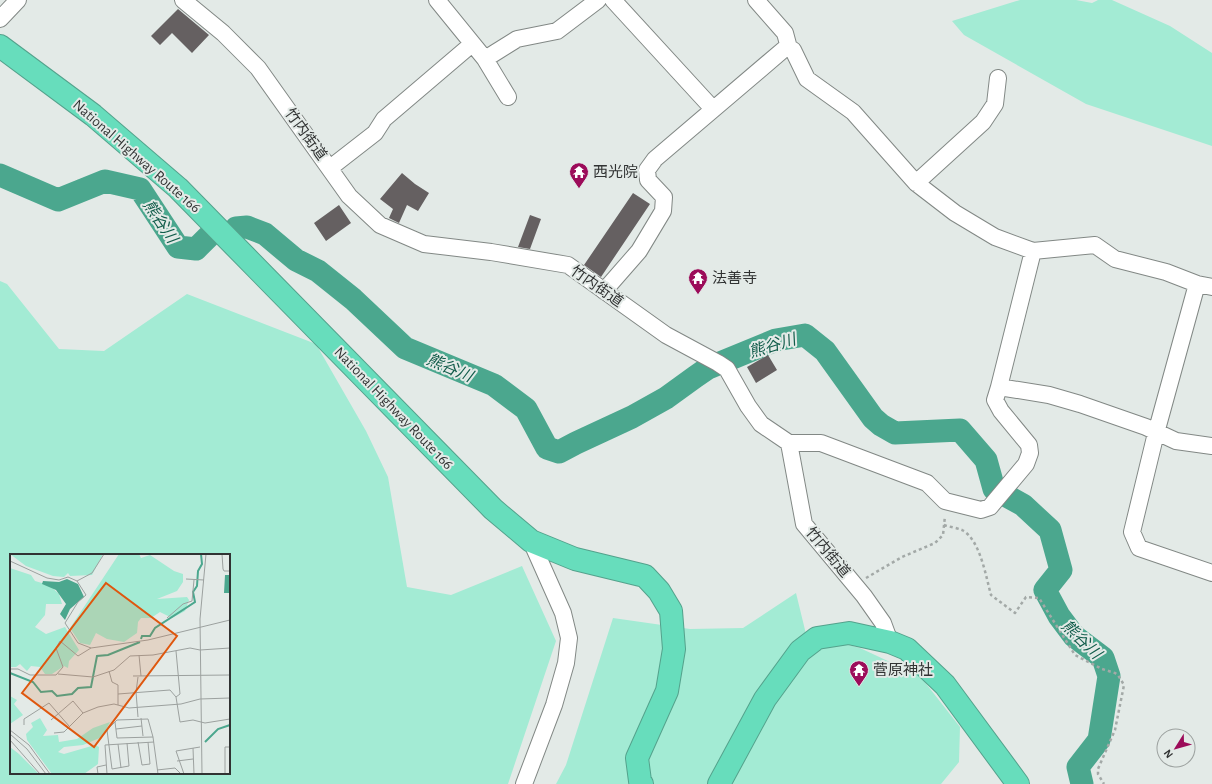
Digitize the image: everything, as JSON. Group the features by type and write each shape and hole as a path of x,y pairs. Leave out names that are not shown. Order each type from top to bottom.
{"highway":[{"name":"National Highway Route 166","path":"0,46 93,115 178,188 493,509 531,541 575,558 644,576 659,590 671,611 674,649 667,691 637,758 640,781 642,784"},
{"path":"719,784 765,699 800,651 817,638 849,633 890,642 907,649 945,685 1018,784"}],"street":[{"path":"0,19 18,0"},
{"name":"竹内街道","path":"184,0 223,33 258,68 349,196 380,225 424,244 491,252 568,265 666,335 722,366 761,424 789,443 804,524 864,596 882,623 890,642"},
{"path":"436,0 485,59 508,97"},
{"path":"485,59 517,39 557,31 598,0"},
{"path":"613,0 713,109"},
{"path":"756,0 785,33 789,48 793,50 807,79 853,112 916,183 955,212 995,237 1033,251 1095,245 1115,258 1166,272 1204,286 1156,433 1132,532 1139,548 1212,573"},
{"path":"330,168 375,134 384,119 472,44"},
{"path":"604,291 639,251 664,211 664,197 648,180 647,170 655,159 783,50 789,48"},
{"path":"916,183 983,122 995,104 998,78"},
{"path":"789,443 821,443 927,483 945,501 981,510 990,507 1005,487 1026,464 1030,454 1029,444 1002,411 996,400 1033,251"},
{"path":"999,387 1049,395 1146,427 1156,433 1176,441 1212,446"},
{"path":"524,784 554,705 566,663 569,638 563,612 531,541"}],"path":[{"path":"855,585 902,557 935,543 943,535 945,516 938,494"},
{"path":"944,525 963,530 971,537 978,548 991,595 995,599 1015,613 1026,596 1039,598 1075,655 1102,669 1118,675 1124,685 1115,730 1098,769 1098,774 1104,784"}],"green space":[{"path":"1020,0 1076,0 1092,3 1098,0 1112,0 1170,26 1212,53 1212,146 1086,104 964,35 952,21"},
{"path":"0,281 7,284 59,349 104,351 187,294 316,344 366,431 388,477 407,587 451,595 522,566 556,641 508,784 0,784"},
{"path":"796,593 806,634 860,648 920,676 960,727 959,762 941,784 556,784 566,765 613,618 690,629 743,628"}],"building":[{"path":"178,9 209,35 192,53 172,33 160,45 151,36"},
{"path":"402,173 429,193 418,211 407,205 399,223 389,218 393,209 380,199"},
{"path":"633,193 650,204 601,277 584,265"},
{"path":"339,205 351,223 326,241 314,223"},
{"path":"530,215 541,219 530,249 518,247"},
{"path":"768,355 777,370 756,383 747,367"}],"waterway":[{"name":"熊谷川","path":"0,175 58,200 105,181 140,189 178,247 196,249 209,236"},
{"name":"熊谷川","path":"236,228 247,227 265,234 296,260 318,271 353,299 405,348 494,385 526,409 547,448 559,452 632,417 666,398 708,368 776,340 805,335 825,351 873,418 881,425 895,433 960,430 986,460 994,489 1023,505 1050,530 1061,570 1045,590 1059,616 1074,636 1103,658 1109,676 1099,740 1078,767 1082,784"}],"place":[{"name":"西光院","path":"579,189"},
{"name":"法善寺","path":"698,295"},
{"name":"菅原神社","path":"859,687"}]}
